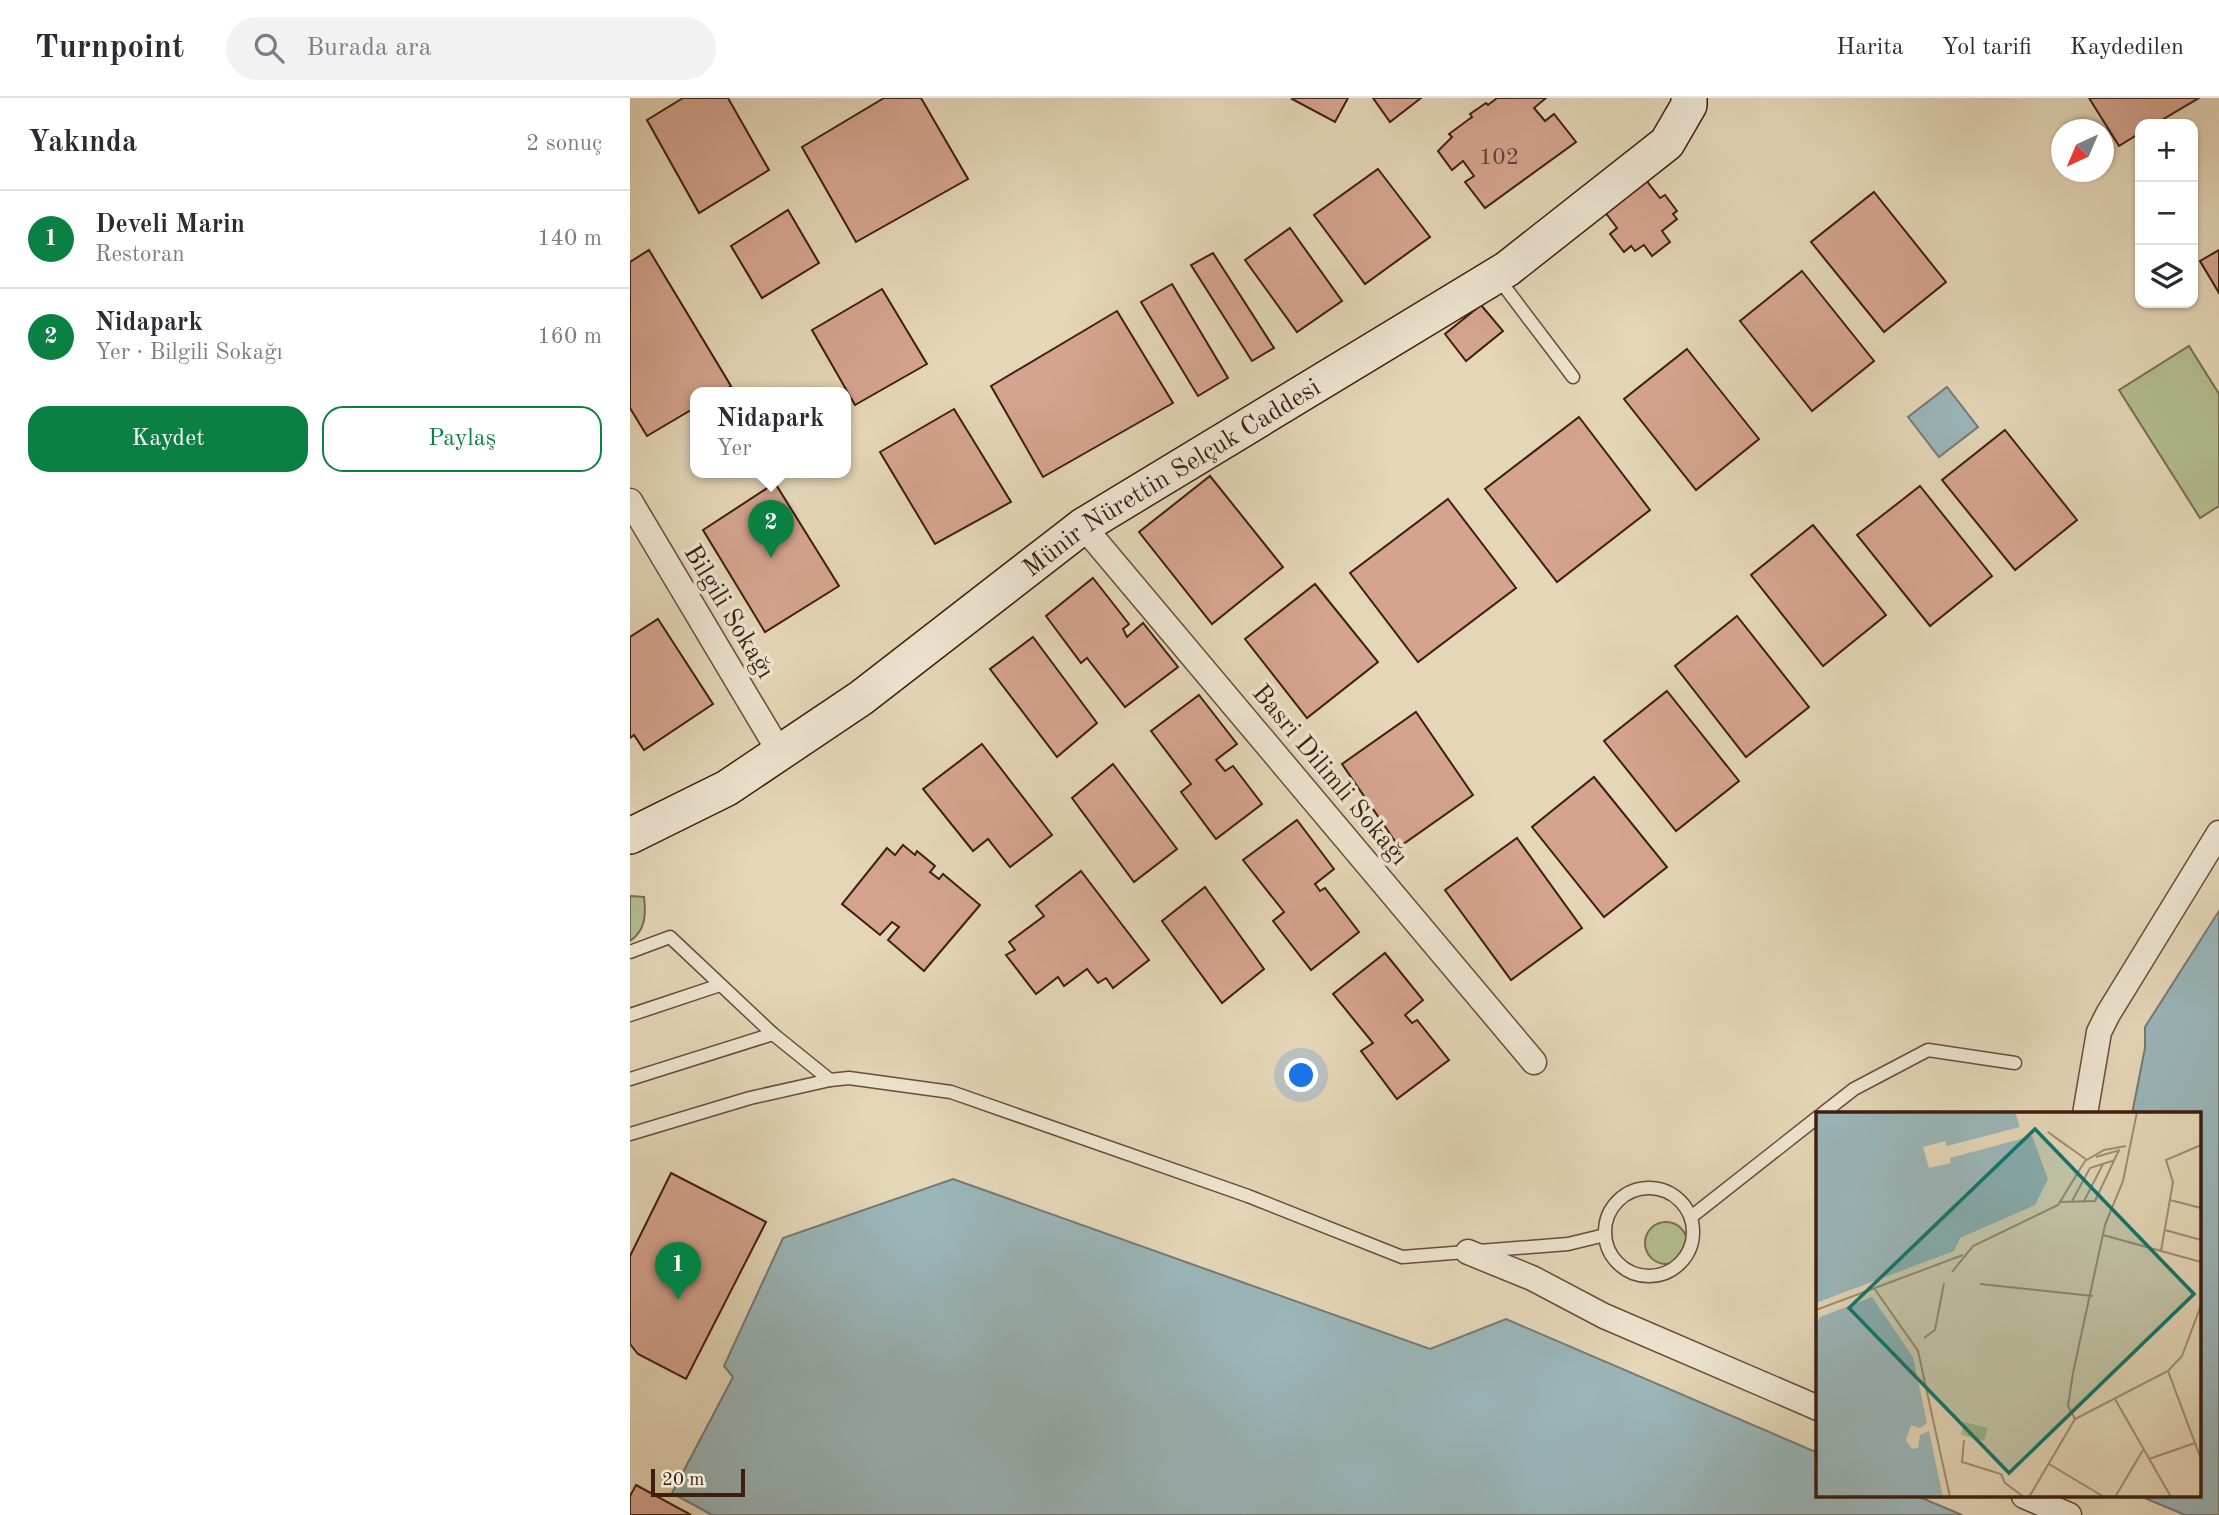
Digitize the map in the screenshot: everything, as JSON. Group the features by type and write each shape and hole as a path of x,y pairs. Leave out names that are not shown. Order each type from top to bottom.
{"street":[{"name":"Münir Nürettin Selçuk Caddesi","path":"630,836 727,788 861,698 1083,526 1496,275 1667,143 1689,105 1689,98"},
{"name":"Bilgili Sokağı","path":"630,501 779,751"},
{"name":"Basri Dilimli Sokağı","path":"1083,526 1534,1062"},
{"path":"2085,1112 2099,1032 2219,834"},
{"path":"1468,1252 1532,1278 1604,1316 1816,1407"},
{"path":"2029,1498 2068,1515"}],"lane":[{"path":"1496,275 1573,377"},
{"path":"630,952 670,937 773,1034 830,1080"},
{"path":"630,1015 720,985"},
{"path":"630,1079 773,1034"},
{"path":"1825,1112 1854,1089 1928,1050 2015,1063"},
{"path":"630,1134 750,1098 849,1078 951,1091 1248,1196 1402,1257 1568,1244 1605,1234"},
{"path":"1691,1217 1816,1119"},
{"path":"1661,1189 1674,1195 1691,1217 1694,1231 1692,1245 1685,1258 1674,1269 1661,1275 1639,1275 1620,1265 1606,1245 1606,1221 1612,1208 1621,1198 1633,1191 1661,1189"}],"green space":[{"path":"2189,346 2219,394 2219,506 2200,518 2119,390"},
{"path":"630,896 644,897 645,910 642,927 630,941"},
{"path":"1666,1222 1681,1228 1687,1243 1681,1258 1666,1264 1651,1258 1645,1243 1651,1228"}],"water":[{"path":"1947,387 1978,427 1939,457 1908,417"},
{"path":"2219,911 2219,1515 2185,1515 2145,1498 2202,1498 2202,1112 2132,1112 2145,1048 2145,1027"},
{"path":"953,1179 1430,1349 1506,1319 1816,1452 1816,1498 1922,1498 1962,1515 712,1515 672,1493 733,1377 724,1366 783,1238"}],"building":[{"path":"683,98 728,98 769,170 699,213 647,120"},
{"path":"884,98 921,98 968,179 856,242 802,147"},
{"path":"1293,98 1348,98 1335,122"},
{"path":"1373,98 1421,98 1390,122"},
{"path":"1497,98 1546,98 1534,108 1545,121 1554,114 1576,142 1485,208 1465,182 1474,176 1463,161 1452,170 1438,151 1452,137 1449,134 1472,117 1470,114"},
{"path":"2089,98 2199,98 2163,119 2135,119 2135,136 2119,146 2114,138 2114,119 2102,119"},
{"path":"1378,169 1430,237 1365,284 1314,215"},
{"path":"1646,180 1660,198 1665,195 1677,211 1673,214 1677,219 1662,231 1670,242 1652,256 1644,245 1635,251 1631,246 1624,252 1610,234 1617,228 1605,212"},
{"path":"1874,192 1946,282 1884,332 1811,242"},
{"path":"788,210 819,263 762,298 731,246"},
{"path":"1290,228 1342,301 1297,332 1245,260"},
{"path":"649,250 731,386 690,387 690,411 647,436 630,408 630,262"},
{"path":"2219,250 2219,293 2200,261"},
{"path":"1213,253 1274,348 1252,361 1191,265"},
{"path":"1802,271 1874,361 1812,411 1740,321"},
{"path":"1172,284 1228,378 1198,396 1141,302"},
{"path":"882,289 927,364 855,405 851,398 851,387 845,387 812,330"},
{"path":"1481,305 1503,331 1466,361 1445,334"},
{"path":"1117,311 1173,403 1043,477 991,386"},
{"path":"1687,349 1759,439 1696,490 1624,399"},
{"path":"954,409 1011,502 935,544 880,452"},
{"path":"1579,417 1650,510 1557,582 1485,489"},
{"path":"2005,430 2077,520 2015,570 1942,480"},
{"path":"1210,476 1283,567 1212,624 1139,532"},
{"path":"775,483 839,586 765,632 703,530"},
{"path":"1920,486 1992,576 1930,626 1857,535"},
{"path":"1448,499 1516,588 1418,662 1350,573"},
{"path":"1813,525 1886,615 1823,666 1751,575"},
{"path":"1093,578 1129,624 1123,629 1127,637 1143,623 1178,667 1125,707 1087,658 1081,663 1046,616"},
{"path":"1315,584 1378,662 1307,718 1245,639"},
{"path":"1737,616 1809,707 1746,757 1675,666"},
{"path":"658,619 713,704 644,750 634,735 630,738 630,637"},
{"path":"1033,637 1097,723 1057,757 990,669"},
{"path":"1667,691 1739,781 1676,831 1604,741"},
{"path":"1199,695 1237,744 1216,760 1225,771 1233,766 1262,804 1216,839 1181,792 1191,784 1151,731"},
{"path":"1416,712 1473,795 1399,847 1342,764"},
{"path":"982,744 1052,835 1010,867 988,839 973,851 923,789"},
{"path":"1113,764 1177,849 1134,882 1072,798"},
{"path":"1594,777 1667,867 1604,917 1532,827"},
{"path":"1297,820 1334,869 1315,884 1320,891 1325,888 1359,932 1311,970 1273,921 1284,912 1243,860"},
{"path":"1517,838 1582,928 1511,980 1445,890"},
{"path":"903,845 915,855 917,851 935,866 930,872 939,879 943,874 980,905 924,971 888,940 899,927 892,922 880,935 842,904 887,848 895,855"},
{"path":"1081,871 1149,960 1113,988 1106,978 1098,983 1087,969 1064,986 1058,977 1036,994 1006,955 1015,950 1009,942 1044,916 1036,906"},
{"path":"1205,887 1264,969 1222,1003 1162,921"},
{"path":"1385,953 1423,1000 1405,1015 1412,1023 1417,1020 1449,1060 1397,1099 1361,1051 1373,1043 1333,994"},
{"path":"671,1173 766,1222 686,1379 638,1354 630,1344 630,1256"},
{"path":"636,1485 691,1515 630,1515 630,1496"}],"place":[{"name":"Nidapark","path":"771,558"},
{"name":"Develi Marin","path":"678,1300"}]}
